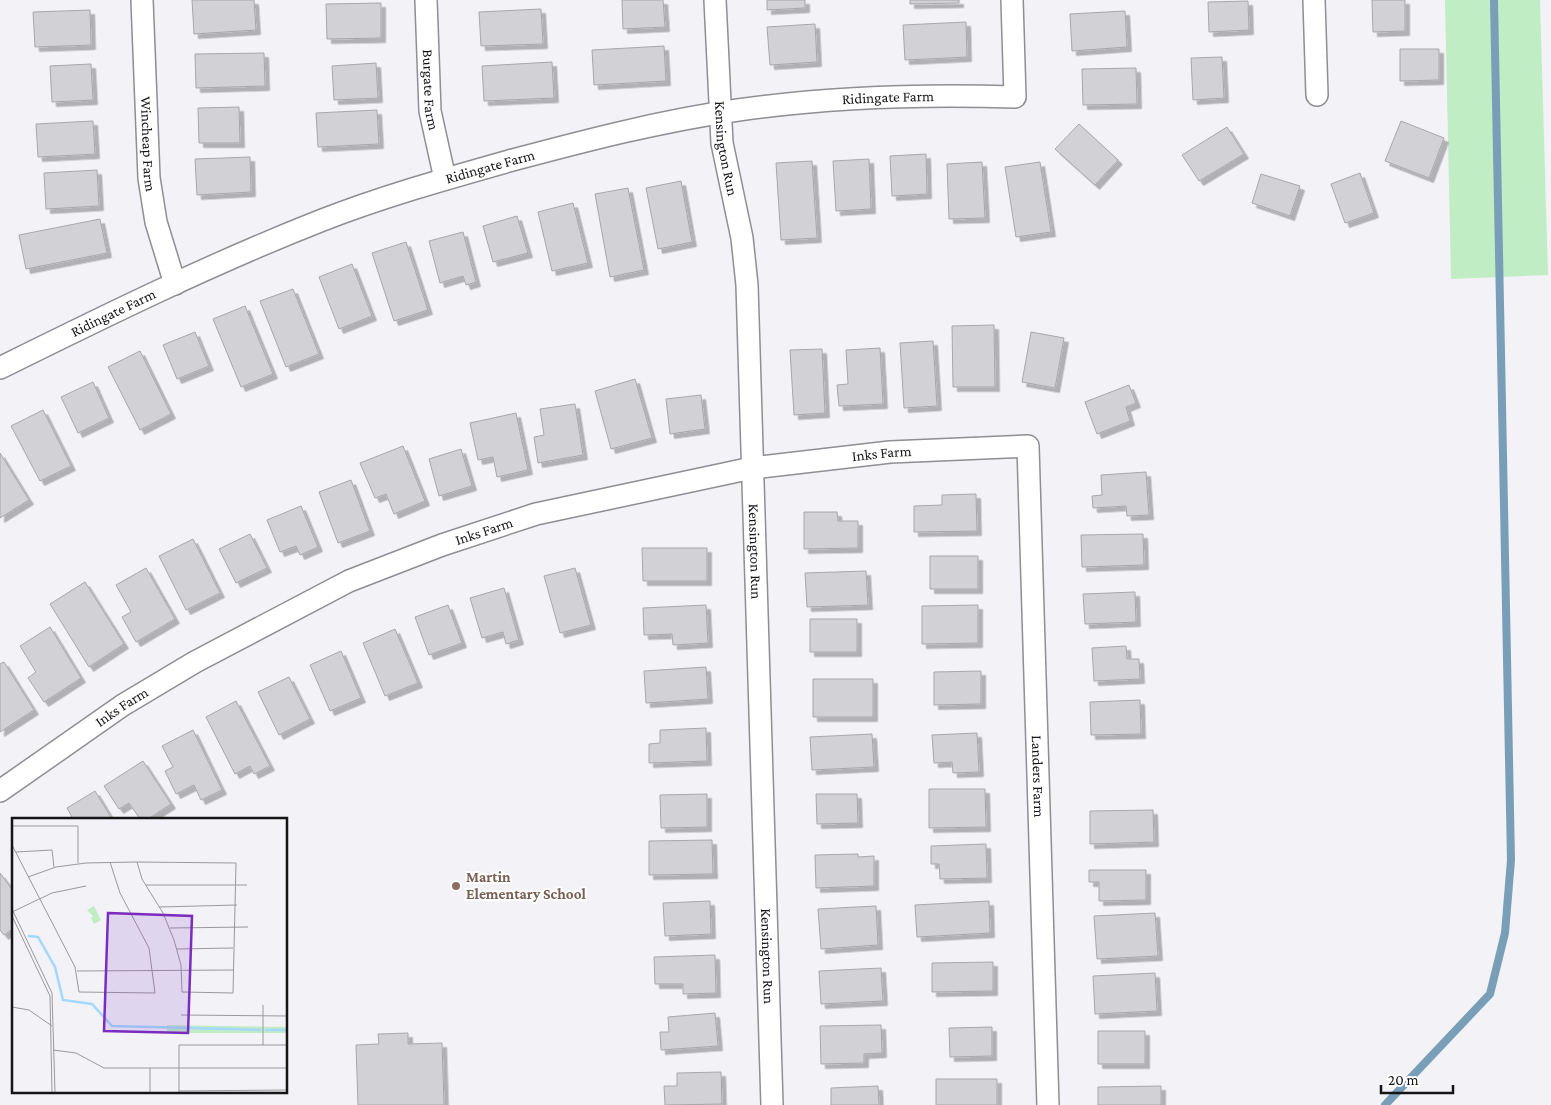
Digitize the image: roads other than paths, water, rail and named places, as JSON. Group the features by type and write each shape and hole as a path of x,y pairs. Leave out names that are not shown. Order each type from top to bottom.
{"street":[{"name":"Wincheap Farm","path":"142,0 149,178 156,222 175,284"},
{"name":"Burgate Farm","path":"426,0 430,111 445,179"},
{"name":"Kensington Run","path":"715,0 719,113 722,143 742,238 747,285 772,1105"},
{"name":"Ridingate Farm","path":"0,368 175,284 323,220 445,179 600,136 719,113 872,98 963,95 1015,97 1012,0"},
{"path":"1314,0 1317,95"},
{"name":"Inks Farm","path":"0,791 124,705 194,662 349,581 442,544 536,514 752,468 890,452 1028,446"},
{"name":"Landers Farm","path":"1028,446 1048,1105"}],"waterway":[{"path":"1385,1105 1490,994 1505,933 1511,860 1494,0"}],"place":[{"name":"Martin Elementary School","path":"456,886"}]}
